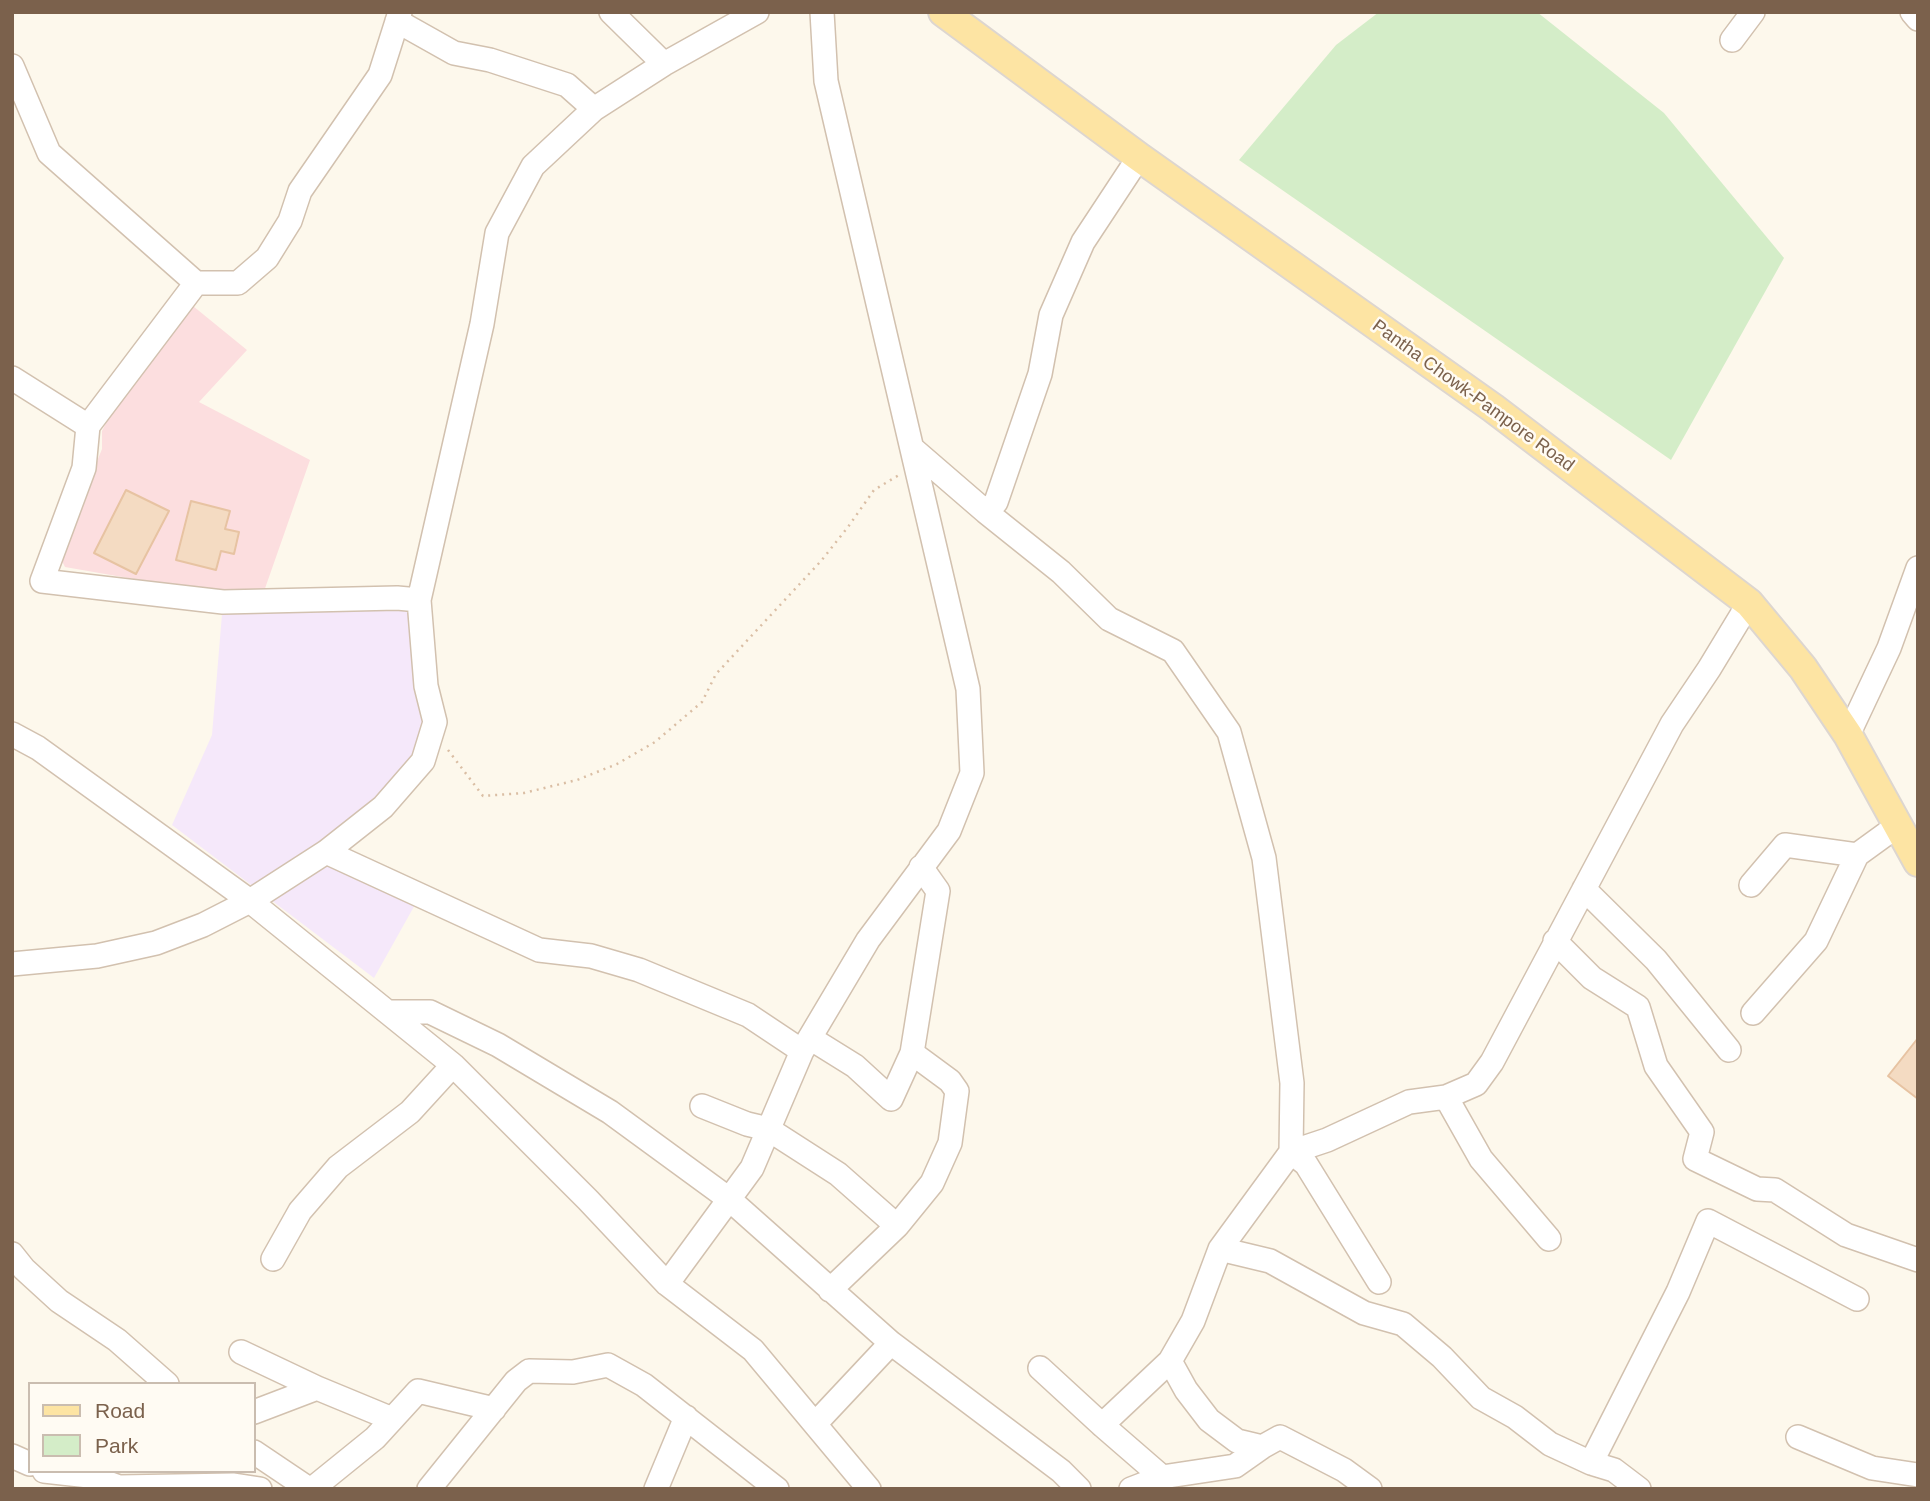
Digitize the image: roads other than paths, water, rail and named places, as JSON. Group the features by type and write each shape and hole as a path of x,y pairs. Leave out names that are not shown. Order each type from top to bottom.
{"main road":[{"name":"Pantha Chowk-Pampore Road","path":"943,12 1139,157 1493,408 1749,603 1803,668 1848,735 1918,862"}],"street":[{"path":"611,12 664,64"},
{"path":"12,964 97,956 156,943 203,925 250,901 326,852 383,807 423,761 435,722 426,686 419,600 482,324 497,233 533,166 594,108 664,64 757,12"},
{"path":"667,1284 752,1168 806,1044 868,940 948,831 972,773 968,689 826,81 822,12"},
{"path":"1732,40 1753,12"},
{"path":"1912,12 1918,19"},
{"path":"12,65 49,153 196,283 237,283 267,258 290,221 300,191 380,75 398,17 454,53 490,60 567,85 594,108"},
{"path":"986,512 996,502 1040,374 1051,315 1083,243 1139,157"},
{"path":"196,283 88,426 84,468 42,580 223,602 397,598 419,600"},
{"path":"12,378 88,426"},
{"path":"915,457 1061,572 1109,619 1173,651 1229,732 1264,858 1292,1083 1291,1152"},
{"path":"1848,735 1889,648 1918,568"},
{"path":"1101,1426 1170,1361 1193,1321 1220,1249 1291,1152 1327,1140 1409,1102 1446,1097 1476,1084 1492,1062 1672,724 1749,603"},
{"path":"12,734 38,748 250,901 453,1065 588,1200 667,1284 753,1350 869,1489"},
{"path":"1753,1013 1816,941 1857,855 1897,826"},
{"path":"1751,885 1785,845 1857,855"},
{"path":"326,852 539,950 591,956 639,970 748,1015 855,1066 891,1099 912,1053 938,891 921,867"},
{"path":"1584,889 1656,960 1729,1050"},
{"path":"1555,940 1592,978 1638,1007 1656,1066 1702,1132 1695,1158 1757,1189 1775,1190 1846,1235 1918,1260"},
{"path":"390,1012 430,1012 498,1045 610,1112 729,1199 891,1343 1061,1471 1079,1489"},
{"path":"830,1290 897,1226 932,1183 950,1143 957,1091 950,1081 912,1053"},
{"path":"273,1259 300,1211 338,1167 410,1112 453,1065"},
{"path":"1446,1097 1481,1159 1549,1239"},
{"path":"702,1106 747,1125 768,1129 838,1174 897,1226"},
{"path":"1291,1152 1306,1164 1379,1282"},
{"path":"1591,1463 1678,1292 1708,1221 1857,1300"},
{"path":"1220,1249 1270,1261 1363,1313 1403,1324 1442,1357 1481,1398 1515,1418 1550,1444 1591,1463 1614,1470 1639,1489"},
{"path":"12,1254 24,1269 59,1301 117,1340 165,1382"},
{"path":"815,1424 891,1343"},
{"path":"241,1352 392,1419"},
{"path":"1170,1361 1186,1390 1209,1420 1237,1441 1262,1447"},
{"path":"429,1489 516,1381 530,1371 573,1372 608,1365 643,1385 777,1489"},
{"path":"1040,1367 1101,1426 1162,1476"},
{"path":"256,1411 317,1388"},
{"path":"256,1453 311,1489 375,1438 418,1391 494,1409"},
{"path":"656,1489 686,1417"},
{"path":"1130,1489 1162,1476 1235,1466 1280,1437 1344,1470 1370,1489"},
{"path":"1798,1437 1872,1468 1918,1475"},
{"path":"12,1456 28,1463"},
{"path":"62,1473 89,1476 120,1487 234,1485 260,1489"}]}
